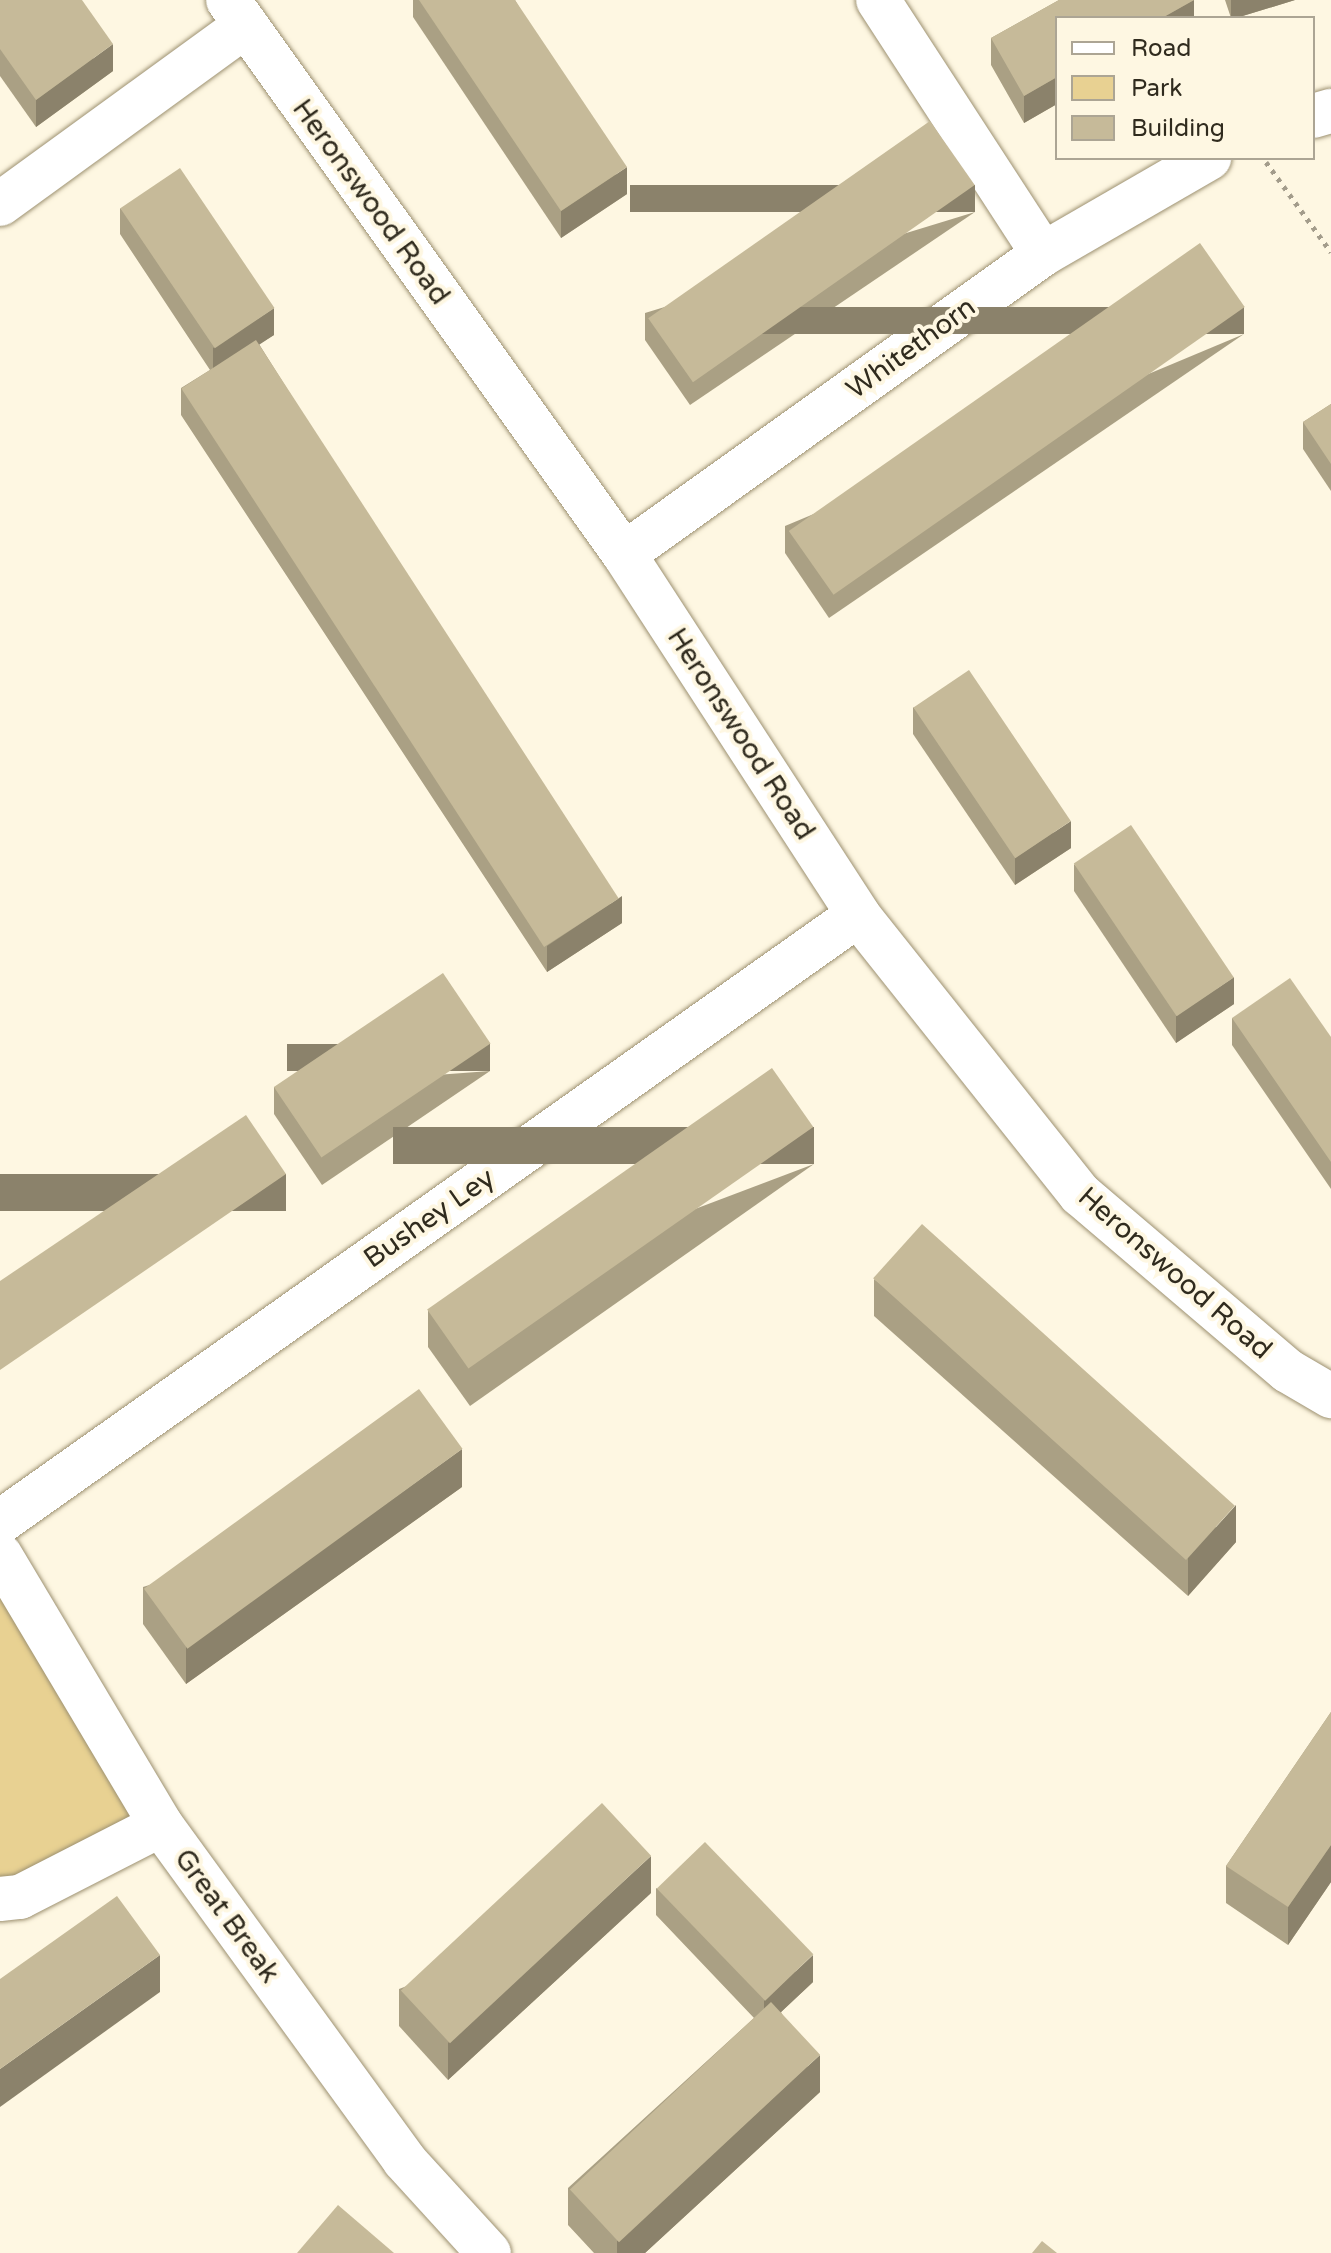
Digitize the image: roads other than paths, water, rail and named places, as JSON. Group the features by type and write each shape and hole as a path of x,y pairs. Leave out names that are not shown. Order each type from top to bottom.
{"street":[{"path":"878,0 1043,254"},
{"path":"0,204 237,13"},
{"name":"Heronswood Road","path":"237,13 624,554 858,915 1080,1194 1288,1371 1331,1396"},
{"name":"Whitethorn","path":"624,554 1043,254 1206,160"},
{"name":"Bushey Ley","path":"0,1522 858,915"},
{"name":"Great Break","path":"0,1555 161,1825 404,2160 489,2253"},
{"path":"0,1899 20,1897 161,1825"}]}
